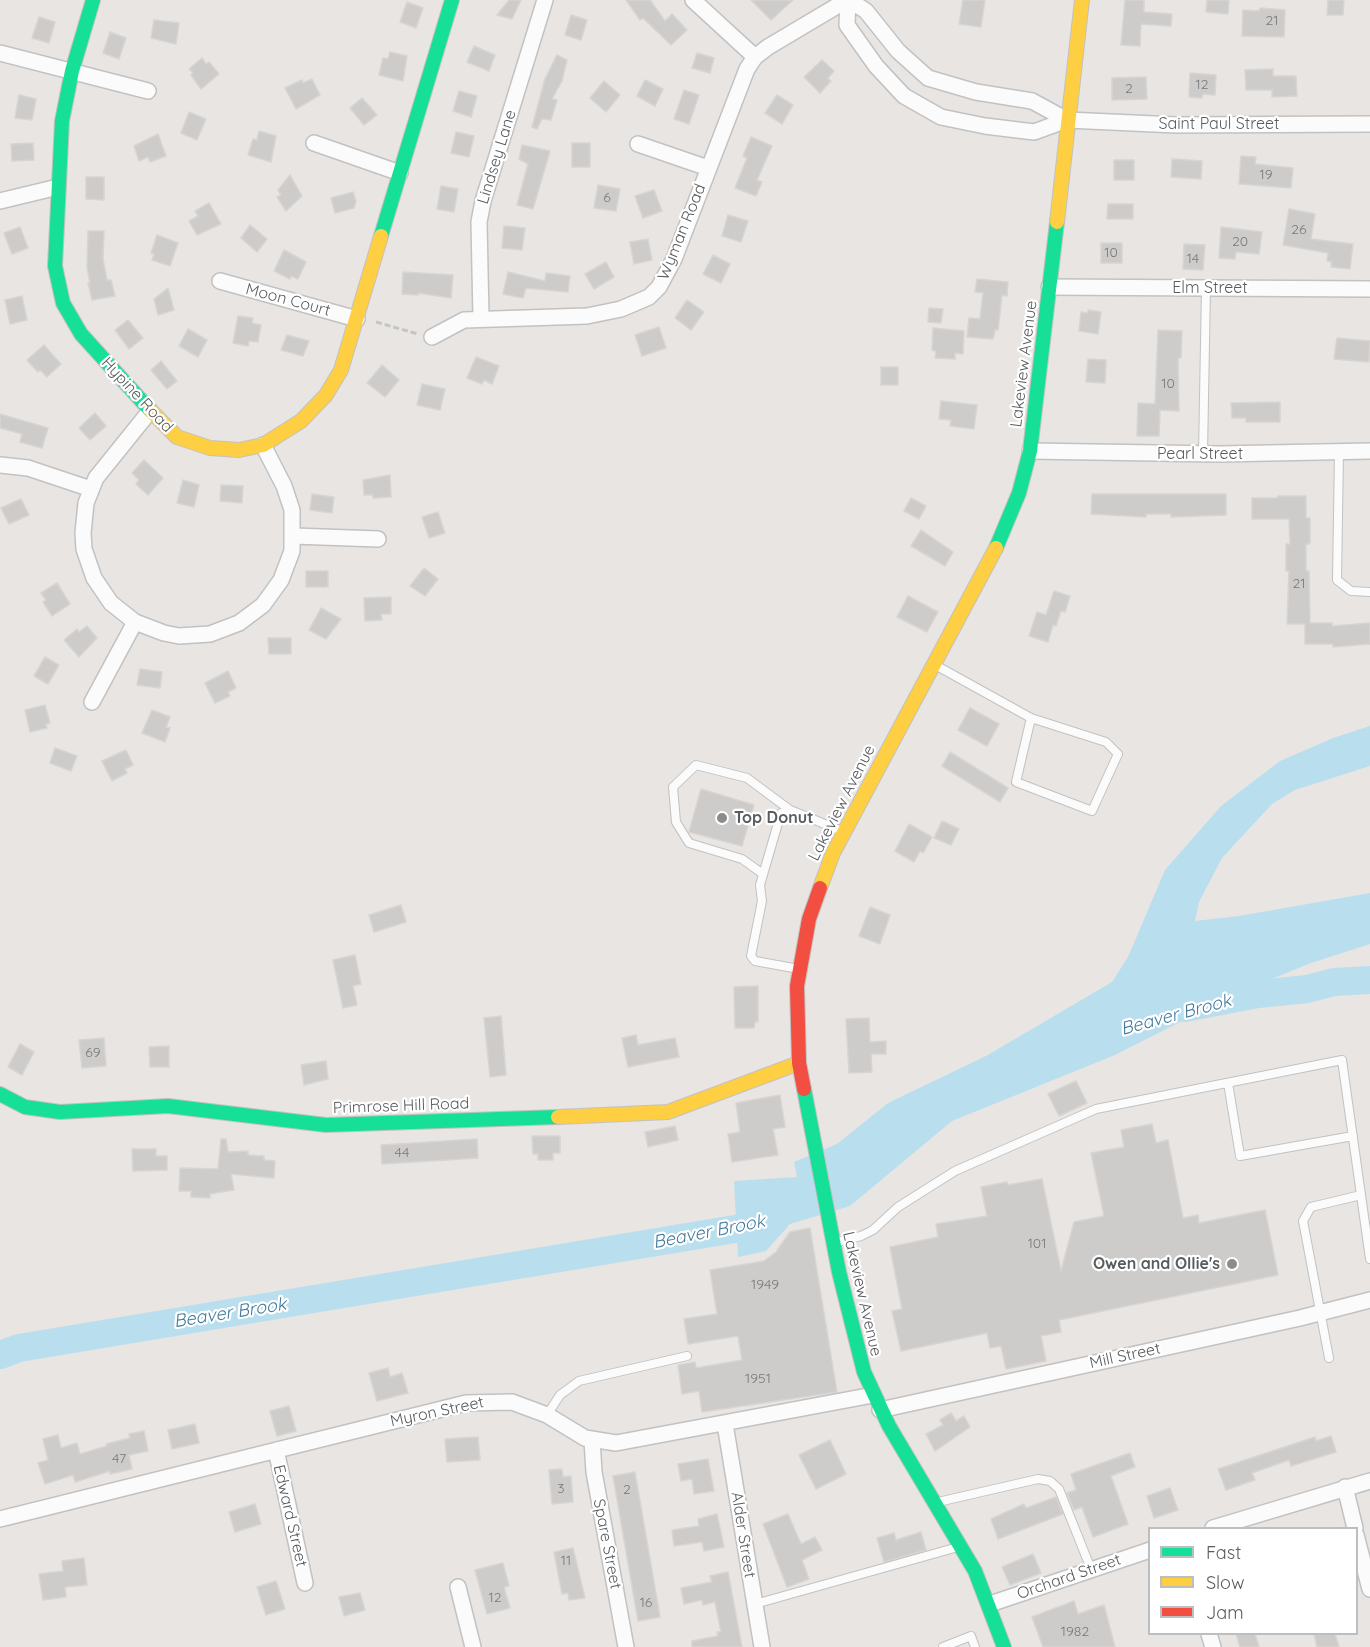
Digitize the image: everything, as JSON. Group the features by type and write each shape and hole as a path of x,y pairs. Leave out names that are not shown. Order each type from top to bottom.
{"street":[{"name":"Hypine Road","path":"93,0 72,71 62,121 55,266 63,303 81,334 150,411 177,437 202,446 239,450 263,445 295,426 326,395 341,370 363,319 400,172 452,0"},
{"name":"Lindsey Lane","path":"481,318 479,222 483,201 546,0"},
{"path":"693,0 755,57"},
{"path":"848,0 866,11 898,51 928,78 975,92 1032,101 1067,120 1034,132 985,126 941,117 913,102 904,96 876,66 847,25 848,0"},
{"name":"Wyman Road","path":"432,337 452,325 481,318 587,316 621,309 650,297 671,267 740,81 755,57 848,0"},
{"name":"Lakeview Avenue","path":"1004,1647 990,1604 962,1546 880,1410 853,1336 799,1063 796,1014 799,969 816,899 844,832 1001,538 1019,493 1030,452 1082,0"},
{"path":"0,53 148,91"},
{"name":"Saint Paul Street","path":"1067,120 1177,125 1370,124"},
{"path":"314,143 400,172"},
{"path":"638,144 708,168"},
{"path":"0,201 58,187"},
{"name":"Moon Court","path":"220,281 363,319"},
{"name":"Elm Street","path":"1050,287 1370,289"},
{"path":"150,411 102,468 86,503 83,533 88,564 94,578 111,603 135,622 164,633 187,636 210,634 239,623 263,605 273,593 288,566 294,536 288,497 263,445"},
{"name":"Pearl Street","path":"1030,452 1203,454 1370,451"},
{"path":"0,465 28,468 91,489"},
{"path":"294,536 378,539"},
{"path":"92,702 135,622"},
{"name":"Primrose Hill Road","path":"0,1094 25,1107 60,1112 95,1112 168,1106 326,1125 396,1124 668,1112 799,1063"},
{"name":"Mill Street","path":"880,1410 1370,1300"},
{"name":"Myron Street","path":"0,1519 466,1403 512,1402 547,1415 592,1440 625,1442 873,1395"},
{"name":"Alder Street","path":"725,1424 762,1647"},
{"name":"Spare Street","path":"592,1440 594,1472 626,1647"},
{"name":"Edward Street","path":"276,1450 305,1583"},
{"path":"1216,1527 1370,1481"},
{"path":"1345,1488 1355,1527"},
{"path":"1358,1543 1370,1589"},
{"name":"Orchard Street","path":"990,1604 1148,1550"},
{"path":"458,1587 473,1647"}],"lane":[{"path":"1203,454 1206,287"},
{"path":"1339,452 1337,580 1351,591 1370,592"},
{"path":"934,664 1031,718 1106,742 1118,754 1092,811 1017,782 1031,718"},
{"path":"763,874 742,859 688,843 676,822 673,787 696,765 747,778 790,810 844,832"},
{"path":"790,810 781,813 760,885 762,901 751,956 755,961 799,969"},
{"path":"834,1243 867,1233 898,1207 955,1171 1096,1109 1342,1060 1370,1259"},
{"path":"1228,1083 1240,1156 1353,1136"},
{"path":"1329,1358 1303,1221 1311,1207 1361,1195"},
{"path":"547,1415 560,1395 579,1382 687,1356"},
{"path":"936,1502 1038,1479 1050,1481 1059,1489 1091,1569"},
{"path":"755,1604 962,1546"},
{"path":"943,1647 971,1636 975,1647"}],"path":[{"path":"363,319 432,337"}],"water":[{"path":"1370,726 1370,766 1295,790 1272,804 1222,858 1199,902 1195,921 1239,916 1370,893 1370,944 1311,963 1237,993 1115,1055 952,1121 850,1206 790,1224 766,1251 738,1257 734,1181 797,1177 794,1162 837,1144 888,1103 986,1056 1112,982 1128,957 1165,870 1221,806 1280,761 1333,738"}],"building":[{"path":"509,0 521,0 512,19 497,15"},
{"path":"626,0 650,0 665,21 672,14 687,30 671,45 643,18 640,20"},
{"path":"751,0 793,0 771,20"},
{"path":"963,0 985,0 981,27 959,24"},
{"path":"1125,0 1144,0 1144,12 1172,14 1171,26 1141,24 1140,46 1121,45"},
{"path":"1207,0 1229,0 1228,14 1206,12"},
{"path":"1328,0 1344,0 1343,15 1327,15"},
{"path":"407,2 423,8 416,28 400,22"},
{"path":"1260,8 1285,10 1284,37 1242,36 1243,10 1259,11"},
{"path":"571,15 587,20 581,40 565,35"},
{"path":"39,17 55,22 49,43 32,38"},
{"path":"154,20 179,23 176,44 151,38"},
{"path":"110,32 126,38 119,59 103,53"},
{"path":"474,46 495,55 489,71 467,62"},
{"path":"390,52 407,56 403,81 379,75 383,58 388,59"},
{"path":"697,53 714,58 710,73 692,68"},
{"path":"557,55 567,60 562,81 552,99 557,100 551,120 542,119 537,129 532,127 545,79"},
{"path":"202,58 206,64 209,62 219,74 201,89 189,69"},
{"path":"822,60 834,71 828,78 831,81 820,93 804,77"},
{"path":"1273,69 1273,76 1296,76 1297,96 1272,97 1272,90 1246,90 1245,70"},
{"path":"1190,73 1216,75 1215,95 1203,94 1202,98 1189,97"},
{"path":"1146,77 1147,99 1112,100 1112,78"},
{"path":"312,79 320,95 296,109 285,88 302,80 303,83"},
{"path":"645,80 663,89 655,106 637,96"},
{"path":"604,81 620,95 606,112 590,98"},
{"path":"684,90 699,95 689,124 674,119"},
{"path":"459,91 477,96 471,117 453,111"},
{"path":"19,95 36,99 32,120 15,118"},
{"path":"777,95 793,105 782,124 765,113"},
{"path":"362,98 377,115 364,125 350,108"},
{"path":"189,112 206,119 197,140 181,133"},
{"path":"259,131 276,136 271,162 248,155 253,139 257,140"},
{"path":"456,132 474,136 469,157 451,153"},
{"path":"158,134 166,156 150,162 148,157 139,161 134,146"},
{"path":"751,137 772,146 757,180 762,182 756,196 735,188 747,158 743,156"},
{"path":"33,143 34,160 12,161 11,144"},
{"path":"572,143 590,143 590,167 572,167"},
{"path":"522,145 550,151 533,209 517,205 528,164 519,159"},
{"path":"1241,156 1256,157 1255,164 1293,168 1291,188 1239,184"},
{"path":"1172,159 1202,161 1201,179 1171,177"},
{"path":"1114,160 1134,160 1134,180 1114,180"},
{"path":"290,175 302,196 286,211 277,197 281,195 278,190"},
{"path":"86,177 104,177 104,200 86,199"},
{"path":"598,185 620,189 616,211 594,208"},
{"path":"441,186 458,189 454,212 437,209"},
{"path":"654,190 662,211 643,218 635,196"},
{"path":"353,192 356,201 354,208 335,213 331,198"},
{"path":"209,203 221,224 197,235 189,221 198,216 195,211"},
{"path":"1108,204 1133,204 1133,219 1107,219"},
{"path":"1289,209 1315,214 1311,239 1353,244 1350,269 1331,267 1332,262 1327,261 1328,253 1283,245"},
{"path":"728,215 748,221 741,242 722,236"},
{"path":"250,225 267,239 257,252 241,238"},
{"path":"504,226 525,228 522,250 502,248"},
{"path":"20,227 28,248 12,254 4,233"},
{"path":"1221,227 1262,232 1259,254 1236,252 1235,259 1219,258"},
{"path":"88,231 104,231 103,259 107,280 111,280 115,296 92,300 87,267"},
{"path":"157,235 178,243 170,266 152,260 154,254 151,253"},
{"path":"648,239 652,260 634,264 630,242"},
{"path":"1101,243 1122,243 1122,263 1101,263"},
{"path":"1184,244 1205,245 1203,270 1183,269"},
{"path":"284,250 306,262 298,279 291,276 290,279 274,271"},
{"path":"713,255 730,264 721,283 703,274"},
{"path":"606,262 614,277 594,289 585,274"},
{"path":"403,272 453,275 451,298 418,293 418,295 402,294"},
{"path":"508,272 545,281 546,273 570,276 568,292 526,288 523,298 503,294"},
{"path":"977,279 1008,282 1007,296 1002,295 998,330 995,330 993,339 967,337 969,318 980,319 983,293 975,292"},
{"path":"168,288 174,310 158,315 154,299"},
{"path":"22,296 27,320 10,324 5,300"},
{"path":"687,300 704,312 691,330 675,318"},
{"path":"929,308 943,309 941,323 928,322"},
{"path":"1088,310 1101,312 1098,334 1079,331 1081,312 1088,313"},
{"path":"238,316 253,318 252,323 261,325 258,342 249,341 248,346 233,343"},
{"path":"128,320 143,338 129,349 115,330"},
{"path":"659,327 666,348 642,356 635,335"},
{"path":"933,328 964,331 963,354 955,353 955,359 935,358 936,351 932,350"},
{"path":"188,329 207,340 198,357 179,346"},
{"path":"1158,330 1182,331 1181,358 1178,358 1179,411 1160,410 1159,436 1137,436 1138,403 1155,404"},
{"path":"287,335 309,341 303,356 281,350"},
{"path":"1337,338 1370,341 1369,362 1334,359"},
{"path":"44,345 61,364 47,377 40,370 38,372 27,360"},
{"path":"476,357 499,366 492,384 484,380 482,384 467,378"},
{"path":"1088,359 1106,360 1105,383 1086,382"},
{"path":"161,361 177,381 167,389 151,370"},
{"path":"382,365 399,380 385,397 367,383"},
{"path":"881,367 898,367 898,385 881,385"},
{"path":"422,384 445,389 440,410 417,405"},
{"path":"941,401 977,405 974,429 950,426 951,420 939,419"},
{"path":"1280,402 1280,422 1246,422 1246,418 1232,418 1231,403"},
{"path":"95,413 106,426 90,440 79,428"},
{"path":"0,414 48,428 42,448 20,442 22,434 0,428"},
{"path":"144,460 163,478 148,495 136,484 139,480 132,473"},
{"path":"390,475 391,497 373,498 373,495 364,495 363,480"},
{"path":"183,480 199,485 194,507 177,503"},
{"path":"221,485 243,486 242,503 220,501"},
{"path":"312,494 334,497 332,513 310,510"},
{"path":"1092,494 1226,494 1226,515 1171,517 1171,514 1146,514 1146,517 1091,514"},
{"path":"1278,496 1306,496 1306,518 1310,518 1310,544 1306,544 1306,571 1309,571 1310,623 1332,623 1332,626 1370,623 1370,644 1333,647 1333,644 1305,644 1305,624 1287,624 1289,571 1286,571 1286,544 1290,544 1289,519 1252,519 1252,498 1278,498"},
{"path":"911,498 926,506 919,519 904,511"},
{"path":"21,499 29,515 9,524 1,508"},
{"path":"438,512 445,533 429,538 422,517"},
{"path":"921,530 953,552 945,566 911,546"},
{"path":"424,568 438,579 425,596 410,586"},
{"path":"306,571 328,571 328,587 306,587"},
{"path":"57,583 70,604 52,616 43,602 46,600 41,593"},
{"path":"1054,591 1070,596 1065,612 1061,611 1056,626 1053,625 1048,642 1029,636 1037,612 1046,615"},
{"path":"908,596 938,612 927,632 897,617"},
{"path":"391,597 391,614 381,614 382,620 365,621 364,598"},
{"path":"321,608 341,619 326,639 309,630"},
{"path":"87,626 97,638 79,657 64,640 77,629 79,632"},
{"path":"268,638 291,638 291,654 269,654"},
{"path":"45,657 59,665 48,684 34,676"},
{"path":"140,669 162,672 160,688 137,685"},
{"path":"228,671 236,688 228,692 230,696 215,703 205,683"},
{"path":"45,705 50,723 46,724 47,728 30,732 25,710"},
{"path":"970,708 999,724 987,746 958,730"},
{"path":"152,710 170,717 166,727 170,728 165,742 142,733"},
{"path":"55,748 77,756 71,771 50,763"},
{"path":"126,750 133,765 125,769 127,773 112,781 102,761"},
{"path":"950,752 1008,788 1000,802 942,766"},
{"name":"Top Donut","path":"701,789 754,805 742,846 689,832"},
{"path":"942,821 959,829 951,845 934,838"},
{"path":"909,824 932,837 923,853 920,851 914,862 895,851"},
{"path":"401,905 406,922 374,932 369,915"},
{"path":"870,907 890,915 880,944 859,936"},
{"path":"355,955 361,984 353,986 357,1005 343,1008 333,960"},
{"path":"758,986 758,1022 755,1022 754,1028 735,1028 734,987"},
{"path":"501,1016 506,1075 490,1077 484,1018"},
{"path":"869,1018 870,1042 886,1041 886,1054 871,1054 872,1072 849,1073 846,1019"},
{"path":"636,1035 638,1045 675,1038 679,1057 628,1067 622,1038"},
{"path":"104,1038 106,1066 82,1068 79,1040"},
{"path":"20,1044 34,1052 22,1075 8,1067"},
{"path":"169,1046 169,1067 150,1067 149,1047"},
{"path":"326,1061 328,1079 304,1085 301,1065"},
{"path":"1076,1081 1087,1103 1059,1116 1048,1094"},
{"path":"780,1095 785,1127 773,1129 778,1155 732,1162 728,1134 740,1132 736,1103"},
{"path":"1152,1124 1156,1143 1168,1140 1183,1218 1198,1215 1199,1223 1265,1210 1278,1275 1059,1320 1061,1332 1041,1336 1046,1361 1006,1369 1001,1346 990,1348 987,1333 901,1351 892,1311 902,1309 890,1247 938,1237 936,1224 987,1216 981,1187 1042,1179 1061,1271 1074,1222 1104,1216 1091,1153 1124,1147 1121,1130"},
{"path":"675,1126 678,1140 648,1147 645,1132"},
{"path":"532,1136 560,1136 560,1153 553,1153 553,1160 538,1160 538,1154 533,1154"},
{"path":"221,1139 226,1139 228,1152 248,1151 248,1155 264,1156 264,1160 275,1161 274,1178 231,1174 234,1190 210,1194 210,1198 191,1197 191,1191 179,1191 180,1168 218,1169"},
{"path":"477,1139 478,1158 382,1164 381,1145"},
{"path":"132,1149 156,1149 156,1156 167,1156 167,1170 133,1171"},
{"path":"810,1228 837,1392 702,1412 699,1391 682,1394 678,1365 695,1362 696,1368 742,1360 738,1336 688,1344 684,1319 717,1314 710,1270 764,1261 776,1252 790,1232"},
{"path":"388,1368 390,1377 402,1373 408,1393 377,1401 369,1373"},
{"path":"289,1406 296,1431 277,1436 270,1411"},
{"path":"951,1413 956,1421 964,1416 970,1427 935,1451 926,1434 943,1425 940,1420"},
{"path":"195,1424 199,1443 172,1449 168,1430"},
{"path":"144,1431 148,1451 129,1455 132,1469 110,1474 110,1471 75,1482 73,1475 45,1484 38,1463 48,1460 43,1439 58,1435 61,1448 77,1443 80,1454 130,1438 129,1434"},
{"path":"1331,1436 1336,1452 1291,1466 1289,1460 1252,1473 1255,1480 1226,1490 1218,1469 1315,1437 1316,1441"},
{"path":"478,1437 480,1460 447,1462 445,1439"},
{"path":"830,1440 846,1474 816,1489 799,1455"},
{"path":"1130,1453 1135,1467 1111,1476 1128,1524 1093,1537 1082,1507 1074,1510 1067,1493 1076,1490 1071,1474"},
{"path":"708,1459 714,1491 694,1494 692,1479 681,1481 678,1464"},
{"path":"562,1469 563,1477 571,1476 573,1502 552,1504 549,1470"},
{"path":"635,1472 660,1617 638,1621 613,1476"},
{"path":"1170,1488 1178,1510 1154,1518 1147,1496"},
{"path":"1056,1497 1063,1514 998,1539 991,1519 1024,1504 1026,1508"},
{"path":"255,1504 261,1524 235,1532 229,1512"},
{"path":"717,1514 724,1547 704,1551 702,1542 674,1546 672,1530 699,1526 698,1519"},
{"path":"788,1514 801,1544 815,1537 822,1550 802,1560 809,1579 787,1587 763,1524"},
{"path":"921,1532 926,1550 884,1562 877,1538 894,1533 896,1540"},
{"path":"573,1548 585,1598 569,1600 568,1593 562,1594 554,1552"},
{"path":"1033,1554 1041,1573 1010,1585 1002,1567"},
{"path":"84,1558 87,1585 65,1587 66,1597 43,1600 39,1574 63,1571 62,1561"},
{"path":"503,1563 509,1586 504,1587 510,1608 487,1614 475,1570"},
{"path":"728,1572 742,1647 692,1647 692,1641 718,1636 717,1632 721,1632 715,1602 703,1605 702,1600 684,1604 681,1588 712,1582 710,1576"},
{"path":"276,1581 285,1609 266,1615 257,1587"},
{"path":"360,1593 365,1610 344,1616 339,1597"},
{"path":"1074,1601 1078,1614 1104,1605 1115,1647 1043,1647 1032,1617"},
{"path":"1236,1635 1255,1635 1259,1647 1240,1647"},
{"path":"1314,1635 1335,1635 1339,1647 1317,1647"}],"waterway":[{"name":"Beaver Brook","path":"1185,1008 1258,994 1307,989 1334,982 1370,980"},
{"name":"Beaver Brook","path":"0,1355 19,1348 735,1229 775,1220"}],"traffic: fast":[{"path":"93,0 72,71 62,121 55,266 63,303 81,334 150,410"},
{"path":"381,236 452,0"},
{"path":"996,548 1019,493 1030,451 1057,222"},
{"path":"804,1089 839,1272 864,1372 889,1426 975,1571 1004,1647"},
{"path":"0,1094 25,1107 60,1112 168,1106 326,1125 558,1117"}],"traffic: slow":[{"path":"1057,222 1082,0"},
{"path":"150,410 177,437 210,448 239,450 263,445 301,421 326,395 341,370 381,236"},
{"path":"820,888 833,853 996,548"},
{"path":"558,1117 668,1112 799,1063"}],"traffic: jam":[{"path":"804,1089 799,1063 797,986 809,919 820,888"}],"place":[{"name":"Top Donut","path":"722,818"},
{"name":"Owen and Ollie's","path":"1232,1264"}]}
